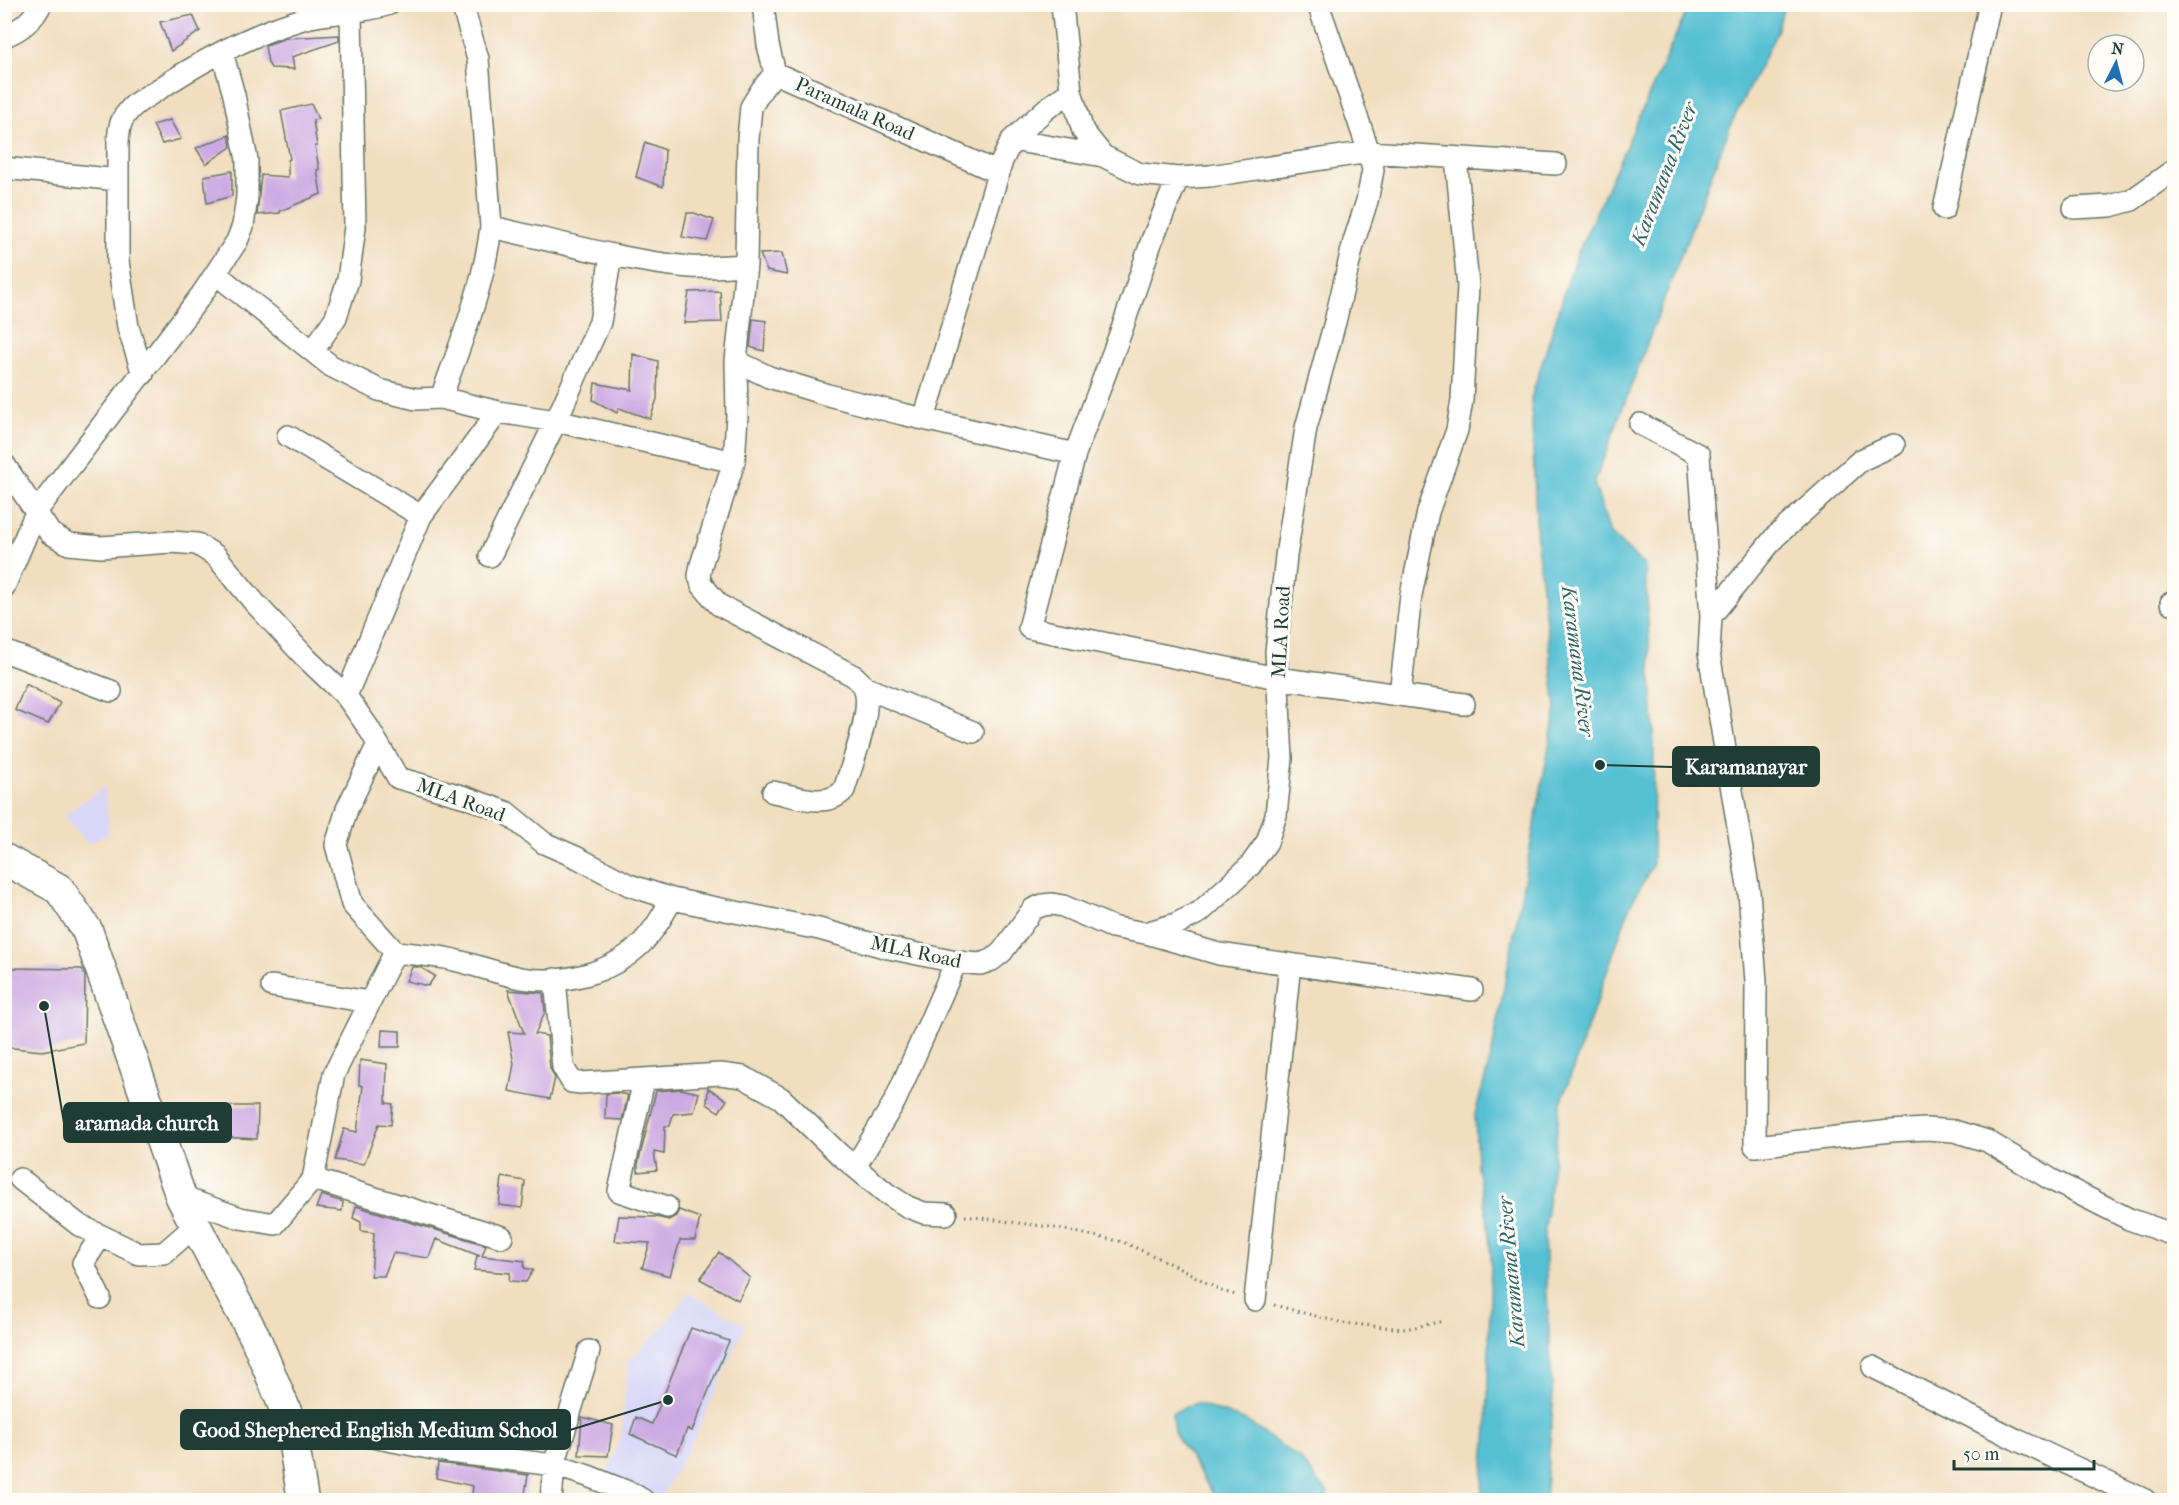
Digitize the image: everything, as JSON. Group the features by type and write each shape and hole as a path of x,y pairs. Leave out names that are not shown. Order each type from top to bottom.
{"street":[{"path":"4,36 16,32 38,11 41,4"},
{"path":"142,374 128,327 118,261 120,124 126,114 132,106 178,76 304,12 351,13 373,10 389,4"},
{"path":"441,398 476,302 491,227 478,59 462,4"},
{"name":"Paramala Road","path":"763,4 768,45 776,73 999,173"},
{"path":"1062,4 1071,91 1083,131 1103,156"},
{"name":"MLA Road","path":"4,464 50,533 69,544 101,547 171,542 197,544 216,556 298,650 346,696 368,727 398,778 465,797 506,812 544,843 629,885 672,899 819,929 884,947 956,962 980,964 992,960 1002,952 1034,909 1043,904 1063,906 1112,927 1145,933 1176,924 1200,912 1250,866 1267,842 1276,815 1282,758 1276,652 1286,556 1306,429 1354,242 1367,201 1373,170 1369,152 1318,4"},
{"path":"1944,209 1990,4"},
{"path":"313,351 336,317 348,280 355,227 351,13"},
{"path":"4,587 36,512 142,374 216,274 237,241 243,226 247,197 247,160 234,95 222,52"},
{"path":"776,73 751,107 748,139 746,265 736,361 737,416 734,462 699,576 702,585 719,605 854,676 864,687 973,732"},
{"path":"924,419 999,173 1012,140 1046,109 1071,91"},
{"path":"1012,140 1103,156 1140,174 1178,178 1210,176 1369,152 1556,164"},
{"path":"1400,695 1411,595 1426,522 1457,430 1462,400 1468,286 1456,158"},
{"path":"4,168 118,180"},
{"path":"2074,208 2110,206 2132,200 2175,170"},
{"path":"1178,178 1152,240 1122,329 1075,454 1029,628 1277,678 1464,704"},
{"path":"491,227 611,255 693,267 746,265"},
{"path":"490,556 556,420 600,322 611,255"},
{"path":"216,274 331,366 379,390 416,399 441,398 498,412 556,420 734,462"},
{"path":"736,361 769,377 924,419 1075,454"},
{"path":"346,696 421,516 498,412"},
{"path":"1640,424 1699,455 1711,616 1709,653 1749,892 1756,981 1755,1146 1890,1131 1926,1129 1954,1131 1987,1142 2052,1180 2129,1219 2175,1235"},
{"path":"288,436 421,516"},
{"path":"1711,616 1774,537 1861,460 1894,445"},
{"path":"4,651 111,691"},
{"path":"773,792 825,800 839,795 844,790 864,723 867,700 864,687"},
{"path":"378,744 347,809 336,845 352,904 395,952 446,958 521,978 568,979 603,970 625,958 642,943 672,899"},
{"path":"4,859 59,889 87,930 181,1197 255,1337 290,1421 303,1500"},
{"path":"1145,933 1219,954 1472,990"},
{"path":"181,1197 240,1218 275,1224 313,1179 334,1074 395,952"},
{"path":"855,1167 895,1101 956,962"},
{"path":"1255,1300 1290,964"},
{"path":"555,980 563,1067 572,1082 644,1080 720,1074 743,1077 781,1098 865,1178 908,1207 924,1213 946,1214"},
{"path":"272,986 369,1002"},
{"path":"644,1080 619,1191 667,1207"},
{"path":"20,1179 79,1225 138,1254 164,1253 196,1226"},
{"path":"313,1179 502,1237"},
{"path":"100,1298 83,1263 101,1236"},
{"path":"551,1500 554,1465 589,1351"},
{"path":"1873,1367 2015,1439 2145,1500"},
{"path":"290,1421 449,1452 554,1465 588,1476 643,1500"}],"path":[{"path":"946,1214 1050,1227 1123,1242 1182,1269 1221,1291 1342,1323 1405,1329 1444,1321"}],"shaded area":[{"path":"105,786 109,833 88,844 63,816"},
{"path":"689,1293 745,1325 694,1439 659,1500 607,1473 621,1437 628,1362 661,1329"}],"water":[{"name":"Karamana River","path":"1688,4 1784,5 1777,32 1731,124 1594,483 1610,533 1645,566 1654,730 1653,864 1630,906 1560,1106 1544,1237 1553,1405 1545,1500 1481,1500 1487,1429 1491,1257 1487,1216 1477,1168 1475,1114 1491,1057 1556,709 1537,544 1531,398 1575,259"},
{"path":"1196,1403 1246,1421 1299,1458 1328,1493 1323,1500 1220,1500 1215,1497 1174,1432 1172,1413"}],"building":[{"path":"193,15 200,31 171,51 160,22"},
{"path":"339,35 339,41 292,57 294,69 271,68 268,63 265,46 269,44 286,38"},
{"path":"311,104 318,119 313,120 321,194 280,211 280,213 257,215 261,175 288,177 288,160 290,159 281,111"},
{"path":"170,120 181,139 162,144 153,125"},
{"path":"229,135 231,147 206,164 196,148"},
{"path":"645,142 665,150 663,187 636,177"},
{"path":"232,171 232,196 207,203 204,176"},
{"path":"687,213 714,220 707,241 682,237"},
{"path":"782,253 787,275 767,271 760,254"},
{"path":"720,291 722,322 684,323 689,292"},
{"path":"753,319 766,321 764,351 750,347"},
{"path":"633,354 658,361 657,399 650,419 619,408 617,413 593,400 595,383 632,390"},
{"path":"26,684 60,703 48,724 15,710"},
{"path":"412,967 420,967 435,976 428,986 406,981"},
{"path":"4,968 82,969 85,976 84,1043 42,1051 4,1047"},
{"path":"508,990 543,993 545,1012 535,1034 547,1036 550,1068 555,1078 550,1099 509,1091 514,1064 508,1032 524,1033"},
{"path":"382,1030 400,1031 400,1047 381,1047"},
{"path":"360,1060 387,1064 386,1103 393,1104 391,1125 379,1124 364,1164 335,1160 344,1129 357,1132 363,1086 359,1085"},
{"path":"708,1088 727,1100 719,1112 707,1104"},
{"path":"681,1089 699,1093 694,1112 673,1114 670,1126 665,1126 664,1154 654,1152 657,1170 638,1172 656,1091"},
{"path":"606,1094 628,1095 622,1120 605,1119"},
{"path":"223,1106 258,1106 257,1139 221,1137"},
{"path":"502,1177 525,1181 522,1208 499,1205"},
{"path":"321,1195 343,1202 342,1211 316,1208"},
{"path":"356,1206 486,1245 482,1256 525,1261 524,1268 533,1270 526,1282 509,1281 510,1273 474,1270 477,1256 480,1256 436,1239 429,1258 393,1253 384,1276 371,1276 374,1233 361,1231 361,1222 353,1218"},
{"path":"679,1210 700,1218 695,1240 680,1240 670,1276 642,1268 650,1243 615,1241 619,1216 656,1217 669,1220 676,1216"},
{"path":"719,1252 750,1278 738,1300 700,1279"},
{"path":"691,1328 729,1341 692,1431 687,1429 677,1455 630,1434 636,1417 652,1424"},
{"path":"582,1417 613,1425 608,1456 579,1455"},
{"path":"438,1463 528,1475 524,1500 501,1500 472,1495 473,1486 436,1478"}],"place":[{"name":"Karamanayar","path":"1600,765"},
{"name":"aramada church","path":"44,1006"},
{"name":"Good Shephered English Medium School","path":"668,1400"}]}
